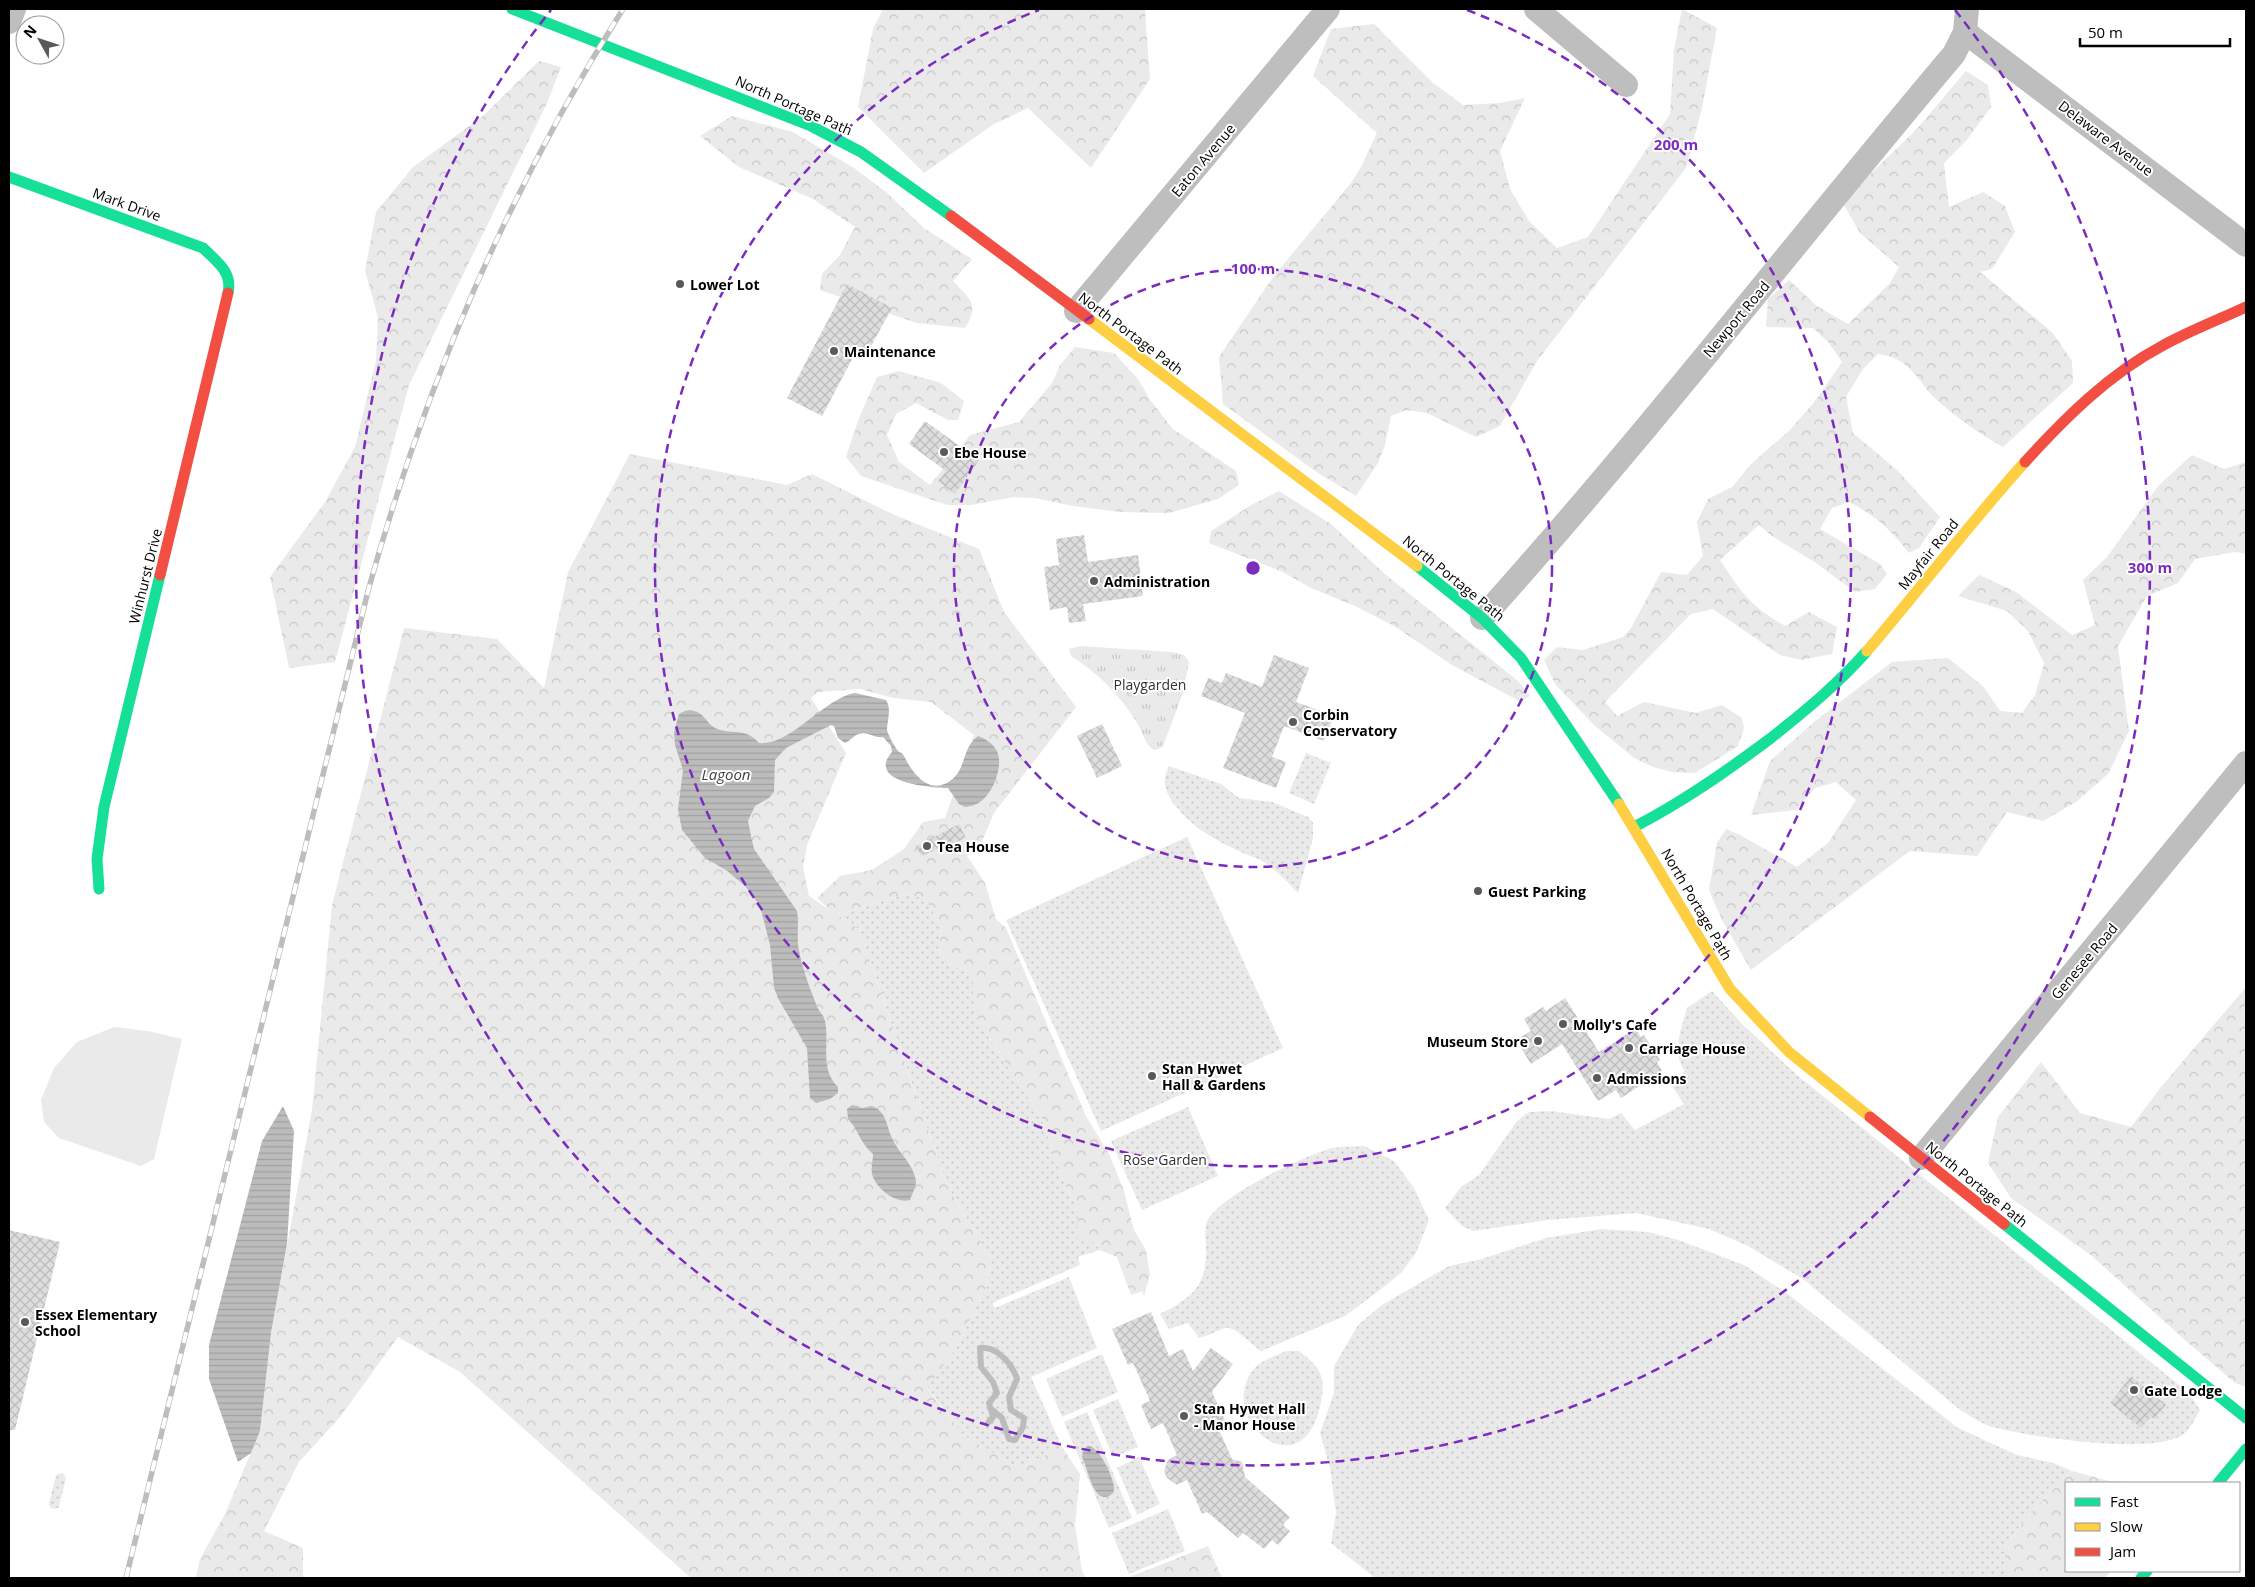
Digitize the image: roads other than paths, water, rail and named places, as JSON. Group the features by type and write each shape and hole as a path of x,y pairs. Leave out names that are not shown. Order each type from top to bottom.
{"main road":[{"name":"North Portage Path","path":"512,9 741,97 811,126 861,152 956,220 1437,581 1482,618 1521,658 1546,692 1634,827 1699,940 1730,989 1789,1052 2246,1418"},
{"name":"Mark Drive","path":"9,177 202,248 227,272"},
{"name":"Winhurst Drive","path":"99,889 97,859 104,807 218,338 230,285 227,272"},
{"name":"Mayfair Road","path":"1634,827 1666,811 1721,776 1813,705 1860,659 1917,592 1994,495 2064,419 2115,377 2160,346 2246,307"},
{"path":"2219,1482 2246,1449"}],"street":[{"path":"9,22 14,9"},
{"name":"Eaton Avenue","path":"1076,310 1328,9"},
{"path":"1536,9 1626,85"},
{"name":"Newport Road","path":"1482,618 1556,535 1856,175 1954,54 1965,32 1967,9"},
{"name":"Delaware Avenue","path":"1965,32 2246,245"},
{"name":"Genesee Road","path":"1922,1158 2246,763"}],"water":[{"name":"Lagoon","path":"855,693 886,700 889,711 887,730 890,738 898,751 903,754 911,769 928,784 935,786 950,781 959,771 969,747 978,736 992,744 996,749 999,768 994,784 986,796 978,803 965,807 959,804 948,788 916,785 894,777 887,771 886,762 892,752 891,746 883,737 862,733 845,743 838,738 834,726 831,725 786,748 775,760 774,792 769,798 755,806 748,821 754,849 797,911 798,945 801,960 817,1006 825,1021 827,1064 832,1080 838,1087 838,1093 830,1099 816,1103 810,1098 807,1048 774,988 770,945 760,906 745,886 726,870 705,858 682,830 678,809 683,770 675,745 674,732 679,714 690,710 700,713 712,726 718,729 747,734 759,743 771,742 795,730 831,703"},
{"path":"852,1105 862,1108 872,1106 883,1115 895,1144 912,1169 916,1181 910,1200 899,1200 887,1194 874,1180 872,1174 873,1154 848,1119 847,1109"},
{"path":"283,1106 294,1131 287,1244 271,1333 260,1431 251,1453 238,1462 209,1379 209,1345 262,1141"},
{"path":"1088,1446 1092,1447 1101,1456 1111,1475 1114,1490 1111,1495 1102,1497 1097,1493 1090,1481 1082,1457 1084,1449"}],"waterway":[{"path":"988,1423 993,1417 989,1403 997,1393 993,1382 981,1367 980,1348 986,1348 998,1353 1008,1362 1015,1373 1017,1379 1009,1397 1011,1410 1024,1418 1023,1427 1015,1440 1009,1439 1002,1418 990,1408"}],"railway":[{"path":"126,1578 368,591 391,514 416,438 444,364 474,291 507,219 542,148 581,78 623,9"}],"place":[{"name":"Lower Lot","path":"680,284"},
{"name":"Maintenance","path":"834,351"},
{"name":"Ebe House","path":"944,452"},
{"name":"Administration","path":"1094,581"},
{"name":"Corbin Conservatory","path":"1293,722"},
{"name":"Tea House","path":"927,846"},
{"name":"Guest Parking","path":"1478,891"},
{"name":"Molly's Cafe","path":"1563,1024"},
{"name":"Museum Store","path":"1538,1041"},
{"name":"Carriage House","path":"1629,1048"},
{"name":"Stan Hywet Hall & Gardens","path":"1152,1076"},
{"name":"Admissions","path":"1597,1078"},
{"name":"Essex Elementary School","path":"25,1322"},
{"name":"Gate Lodge","path":"2134,1390"},
{"name":"Stan Hywet Hall - Manor House","path":"1184,1416"}],"park label":[{"name":"Playgarden","path":"1150,684"},
{"name":"Rose Garden","path":"1165,1159"}]}
